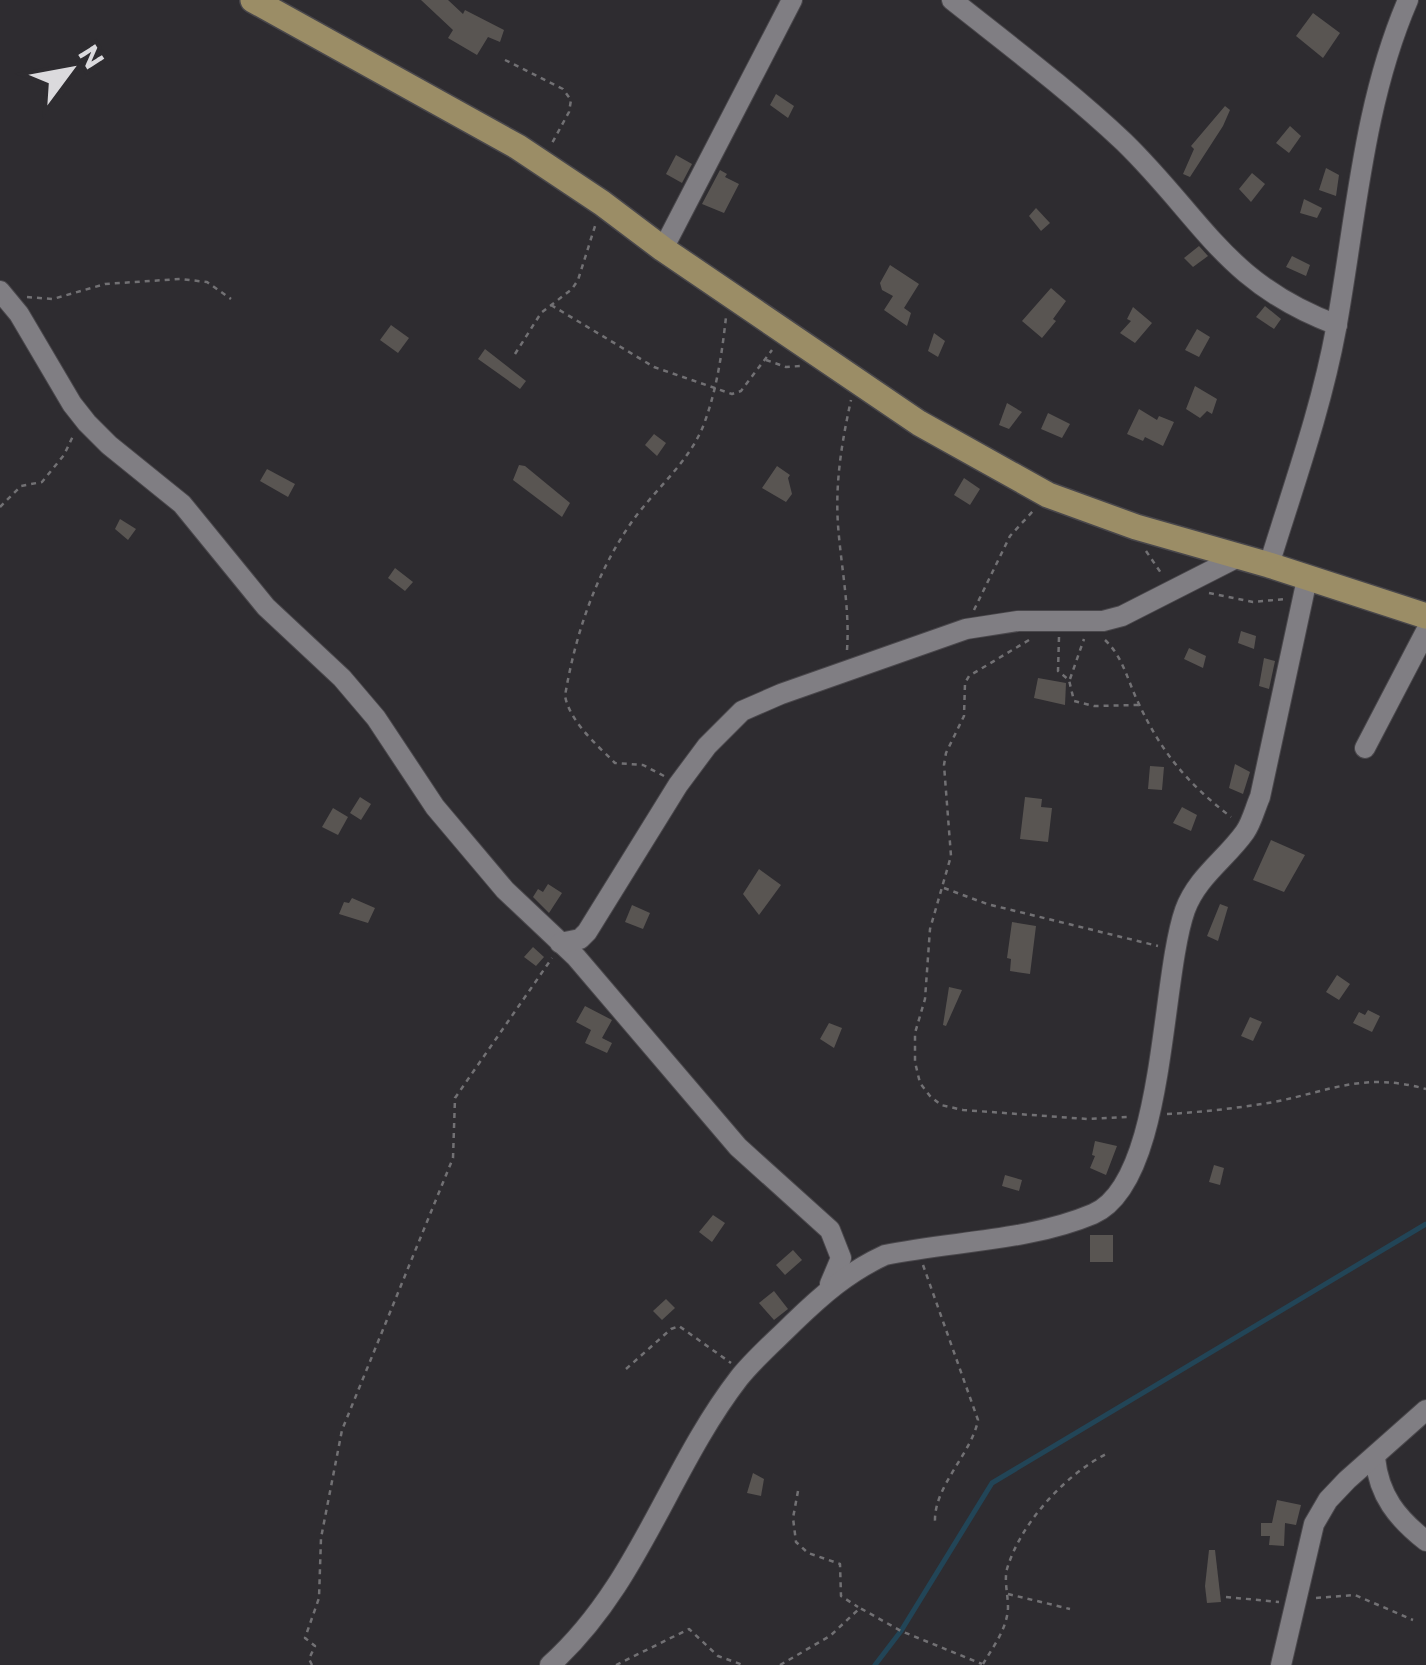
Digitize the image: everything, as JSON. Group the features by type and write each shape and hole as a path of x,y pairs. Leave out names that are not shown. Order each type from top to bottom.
{"main road":[{"path":"253,0 540,161 855,380 919,422 1048,495 1136,527 1269,565 1304,587 1426,616"}],"street":[{"path":"662,249 792,0"},
{"path":"952,0 1061,86 1126,144 1235,266 1280,300 1337,325"},
{"path":"1269,565 1319,403 1337,325 1371,118 1387,56 1408,0"},
{"path":"1,292 87,423 109,446 182,504 266,607 342,678 376,718 435,807 505,890 592,976 726,1134 830,1230 864,1250 885,1255"},
{"path":"560,944 580,939 588,932 678,786 707,746 742,711 966,629 1018,621 1089,626 1122,616 1238,557"},
{"path":"550,1665 587,1630 608,1602 694,1450 740,1378 827,1290 885,1255 1053,1228 1115,1202 1151,1115 1186,909 1195,890 1248,829 1269,761 1304,587"},
{"path":"1366,748 1426,630"},
{"path":"827,1290 841,1258 830,1230"},
{"path":"1281,1665 1314,1524 1328,1500 1426,1410"},
{"path":"1374,1458 1380,1490 1392,1509 1426,1541"}],"path":[{"path":"504,60 562,89 571,100 561,131 540,161"},
{"path":"516,354 541,313 578,280 602,203"},
{"path":"1,292 53,299 105,284 180,279 206,282 231,300"},
{"path":"678,786 651,768 615,763 582,728 566,696 577,636 598,584 632,521 681,463 703,426 715,387 730,295"},
{"path":"550,305 654,368 736,394 766,360 783,332"},
{"path":"766,360 795,368 818,355"},
{"path":"845,672 849,624 838,522 838,479 855,380"},
{"path":"0,507 21,486 42,482 64,455 76,432 87,423"},
{"path":"966,629 1010,536 1048,495"},
{"path":"1136,527 1154,564 1178,586"},
{"path":"1208,593 1253,602 1304,587"},
{"path":"1057,621 1058,667 1069,680"},
{"path":"1057,621 976,671 965,683 964,716 946,753 951,856 930,929 925,999 914,1045 920,1083 930,1096 941,1104 963,1110 1087,1119 1270,1102 1354,1082 1382,1081 1426,1088"},
{"path":"1139,705 1081,704 1071,696 1069,680 1076,670 1089,626 1122,659 1139,705 1186,780 1248,829"},
{"path":"943,887 1000,908 1176,950"},
{"path":"312,1665 309,1659 315,1646 305,1638 319,1598 321,1538 342,1430 453,1158 456,1098 560,944"},
{"path":"919,1249 933,1299 978,1420 938,1503 934,1521"},
{"path":"626,1369 671,1328 679,1326 730,1362 756,1358"},
{"path":"798,1491 793,1518 796,1542 808,1553 840,1564 842,1596 902,1631 983,1665 1007,1617 1006,1572 1035,1519 1073,1474 1108,1453"},
{"path":"1007,1594 1070,1610"},
{"path":"1226,1597 1297,1602 1355,1595 1413,1620"},
{"path":"780,1665 830,1636 860,1608"},
{"path":"616,1665 689,1629 718,1656 743,1665"}],"building":[{"path":"421,0 448,0 463,14 465,10 504,30 500,42 488,37 477,55 448,38 453,30"},
{"path":"1313,13 1340,33 1323,58 1296,36"},
{"path":"776,94 794,106 788,118 770,105"},
{"path":"1225,106 1230,110 1223,126 1190,177 1183,174 1194,149 1191,146"},
{"path":"1290,126 1301,136 1289,153 1276,143"},
{"path":"676,155 692,164 682,183 666,174"},
{"path":"1326,168 1339,175 1336,196 1319,190"},
{"path":"720,170 739,184 724,213 702,204"},
{"path":"1252,173 1265,184 1251,202 1239,189"},
{"path":"1304,199 1322,208 1317,218 1300,213"},
{"path":"1036,208 1050,223 1041,231 1029,216"},
{"path":"1199,246 1208,256 1193,267 1184,258"},
{"path":"1292,256 1310,265 1306,276 1286,267"},
{"path":"890,265 919,284 904,308 911,313 907,326 884,310 893,296 882,290 880,283"},
{"path":"1051,288 1066,301 1042,338 1022,321"},
{"path":"1265,306 1281,319 1274,329 1256,317"},
{"path":"1133,307 1152,323 1135,343 1120,333 1131,321 1127,319"},
{"path":"391,325 409,338 398,353 380,340"},
{"path":"1197,329 1210,337 1199,357 1185,350"},
{"path":"934,333 945,341 938,357 928,351"},
{"path":"485,349 526,381 520,389 478,359"},
{"path":"1195,386 1217,399 1212,414 1207,411 1200,418 1186,409"},
{"path":"1007,403 1022,412 1009,429 999,425"},
{"path":"1139,409 1157,420 1159,416 1174,422 1163,446 1127,434"},
{"path":"1048,413 1070,424 1062,438 1041,429"},
{"path":"654,434 666,443 657,456 645,445"},
{"path":"519,465 570,503 562,517 513,480"},
{"path":"777,466 790,475 792,494 786,502 762,488"},
{"path":"267,469 295,484 288,497 260,481"},
{"path":"964,478 980,489 970,505 954,495"},
{"path":"120,519 136,529 128,540 115,529"},
{"path":"395,568 413,582 405,591 388,578"},
{"path":"1241,631 1256,636 1254,649 1238,643"},
{"path":"1189,648 1206,656 1203,668 1184,659"},
{"path":"1264,658 1275,661 1269,689 1259,686"},
{"path":"1038,678 1066,683 1065,705 1034,698"},
{"path":"1235,764 1250,772 1243,794 1229,788"},
{"path":"1150,766 1164,767 1162,790 1148,789"},
{"path":"360,797 371,804 361,820 350,813"},
{"path":"1025,797 1042,799 1041,807 1052,808 1048,842 1020,839"},
{"path":"1182,807 1197,815 1191,831 1173,823"},
{"path":"333,808 348,817 338,835 322,827"},
{"path":"1271,840 1305,855 1284,892 1253,880"},
{"path":"759,869 781,885 759,915 743,894"},
{"path":"548,884 562,893 549,913 533,897"},
{"path":"352,898 375,908 368,923 339,914 344,902 349,903"},
{"path":"1220,904 1228,907 1218,941 1207,936"},
{"path":"632,905 650,913 643,929 625,922"},
{"path":"1012,922 1036,926 1030,974 1010,971 1011,959 1007,958"},
{"path":"533,947 544,957 536,966 524,957"},
{"path":"1337,975 1350,984 1339,1000 1326,992"},
{"path":"949,987 962,990 946,1026 943,1025"},
{"path":"585,1006 612,1020 602,1038 612,1043 607,1053 585,1043 591,1030 576,1022"},
{"path":"1368,1010 1380,1016 1372,1032 1353,1023 1359,1012 1365,1015"},
{"path":"1250,1017 1262,1022 1253,1041 1241,1036"},
{"path":"829,1023 842,1028 834,1048 820,1039"},
{"path":"1095,1141 1117,1146 1106,1175 1090,1168"},
{"path":"1214,1165 1224,1168 1220,1185 1209,1182"},
{"path":"1005,1175 1022,1180 1019,1191 1002,1186"},
{"path":"713,1215 725,1223 712,1242 699,1232"},
{"path":"1090,1235 1113,1235 1113,1262 1090,1262"},
{"path":"793,1250 802,1260 785,1275 776,1265"},
{"path":"774,1291 788,1309 774,1320 759,1303"},
{"path":"666,1299 675,1308 662,1320 653,1311"},
{"path":"753,1473 764,1479 761,1496 747,1493"},
{"path":"1277,1500 1301,1505 1296,1525 1285,1523 1284,1546 1269,1545 1270,1536 1261,1536 1261,1523 1272,1523"},
{"path":"1209,1550 1215,1550 1221,1602 1207,1603"}],"waterway":[{"path":"875,1665 901,1631 992,1483 1426,1224"}]}
